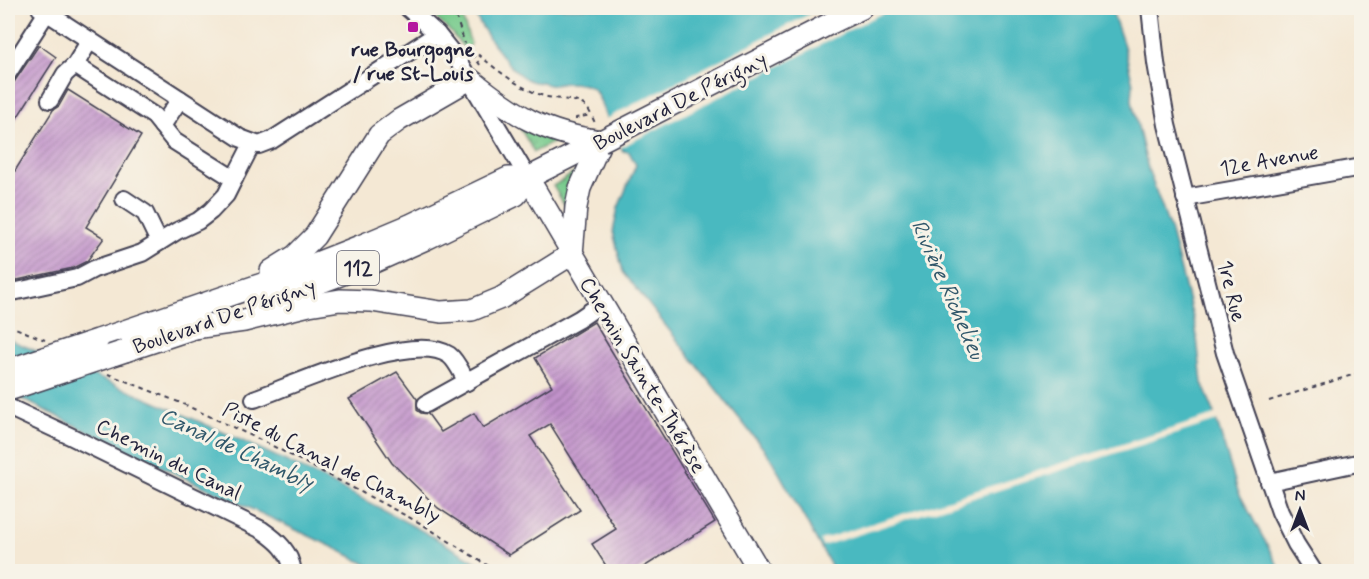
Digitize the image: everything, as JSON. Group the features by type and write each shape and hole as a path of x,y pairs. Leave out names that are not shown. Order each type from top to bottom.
{"main road":[{"name":"Boulevard De Périgny","path":"8,390 194,328 335,277 429,238 516,195 528,178 599,133 862,8"},
{"path":"194,328 244,321 331,301 371,301 441,312 472,310 501,298 572,254 580,188 599,133 561,135 533,123 507,108 476,74 385,130 374,141 309,243 288,261 230,295"},
{"name":"Boulevard De Périgny","path":"8,370 230,295 360,246 508,178 528,178"},
{"name":"Chemin Sainte-Thérèse","path":"528,178 760,572"}],"street":[{"path":"408,8 476,74 528,178"},
{"name":"1re Rue","path":"1150,8 1164,111 1225,353 1288,531 1314,572"},
{"path":"8,73 44,10 180,99 256,145"},
{"path":"8,293 77,278 94,268 142,253 198,220 211,211 226,195 256,145 272,140 437,34"},
{"path":"50,100 90,40"},
{"path":"111,89 127,64"},
{"path":"75,65 154,117 174,141 234,179"},
{"path":"162,126 180,99"},
{"name":"12e Avenue","path":"1185,198 1362,167"},
{"path":"124,199 145,213 159,242"},
{"path":"426,404 579,319 601,304"},
{"path":"254,399 378,354 409,349 447,354 467,382"},
{"name":"Chemin du Canal","path":"8,407 262,530 284,547 290,559 292,572"},
{"path":"1269,482 1362,462"}],"path":[{"path":"453,8 476,74"},
{"path":"470,52 475,52 529,90 546,97 581,103 591,115 599,133"},
{"path":"578,118 591,115"},
{"path":"8,325 45,340"},
{"path":"1269,401 1362,372"},
{"name":"Piste du Canal de Chambly","path":"147,390 238,429 345,483 446,538 498,572"}],"green space":[{"path":"424,8 472,9 462,16 471,44 466,50 448,29"},
{"path":"516,121 553,140 554,142 534,152"},
{"path":"579,170 569,212 553,186"}],"water":[{"name":"Rivière Richelieu","path":"471,8 1111,8 1124,46 1133,84 1132,101 1148,169 1171,232 1196,329 1202,383 1213,409 1238,491 1281,571 834,571 770,457 623,272 613,232 618,208 636,165 629,152 623,151 595,91 586,85 568,83 549,85 521,76 500,54"},
{"name":"Canal de Chambly","path":"8,339 254,446 374,505 491,571 379,571 119,447 8,392"}],"pier":[{"path":"821,8 892,8 618,149 602,115 605,119"},
{"path":"1218,414 1220,420 822,546 820,540"}],"building":[{"path":"39,45 56,57 8,132 8,91"},
{"path":"68,90 141,136 86,227 104,238 87,261 73,268 8,282 8,182"},
{"path":"594,322 715,522 636,572 610,572 592,544 616,529 550,424 530,436 580,510 509,555 438,508 392,463 349,399 397,372 417,399 417,410 428,414 441,432 474,413 483,428 552,386 535,358"}],"place":[{"name":"rue Bourgogne / rue St-Louis","path":"413,27"}]}
